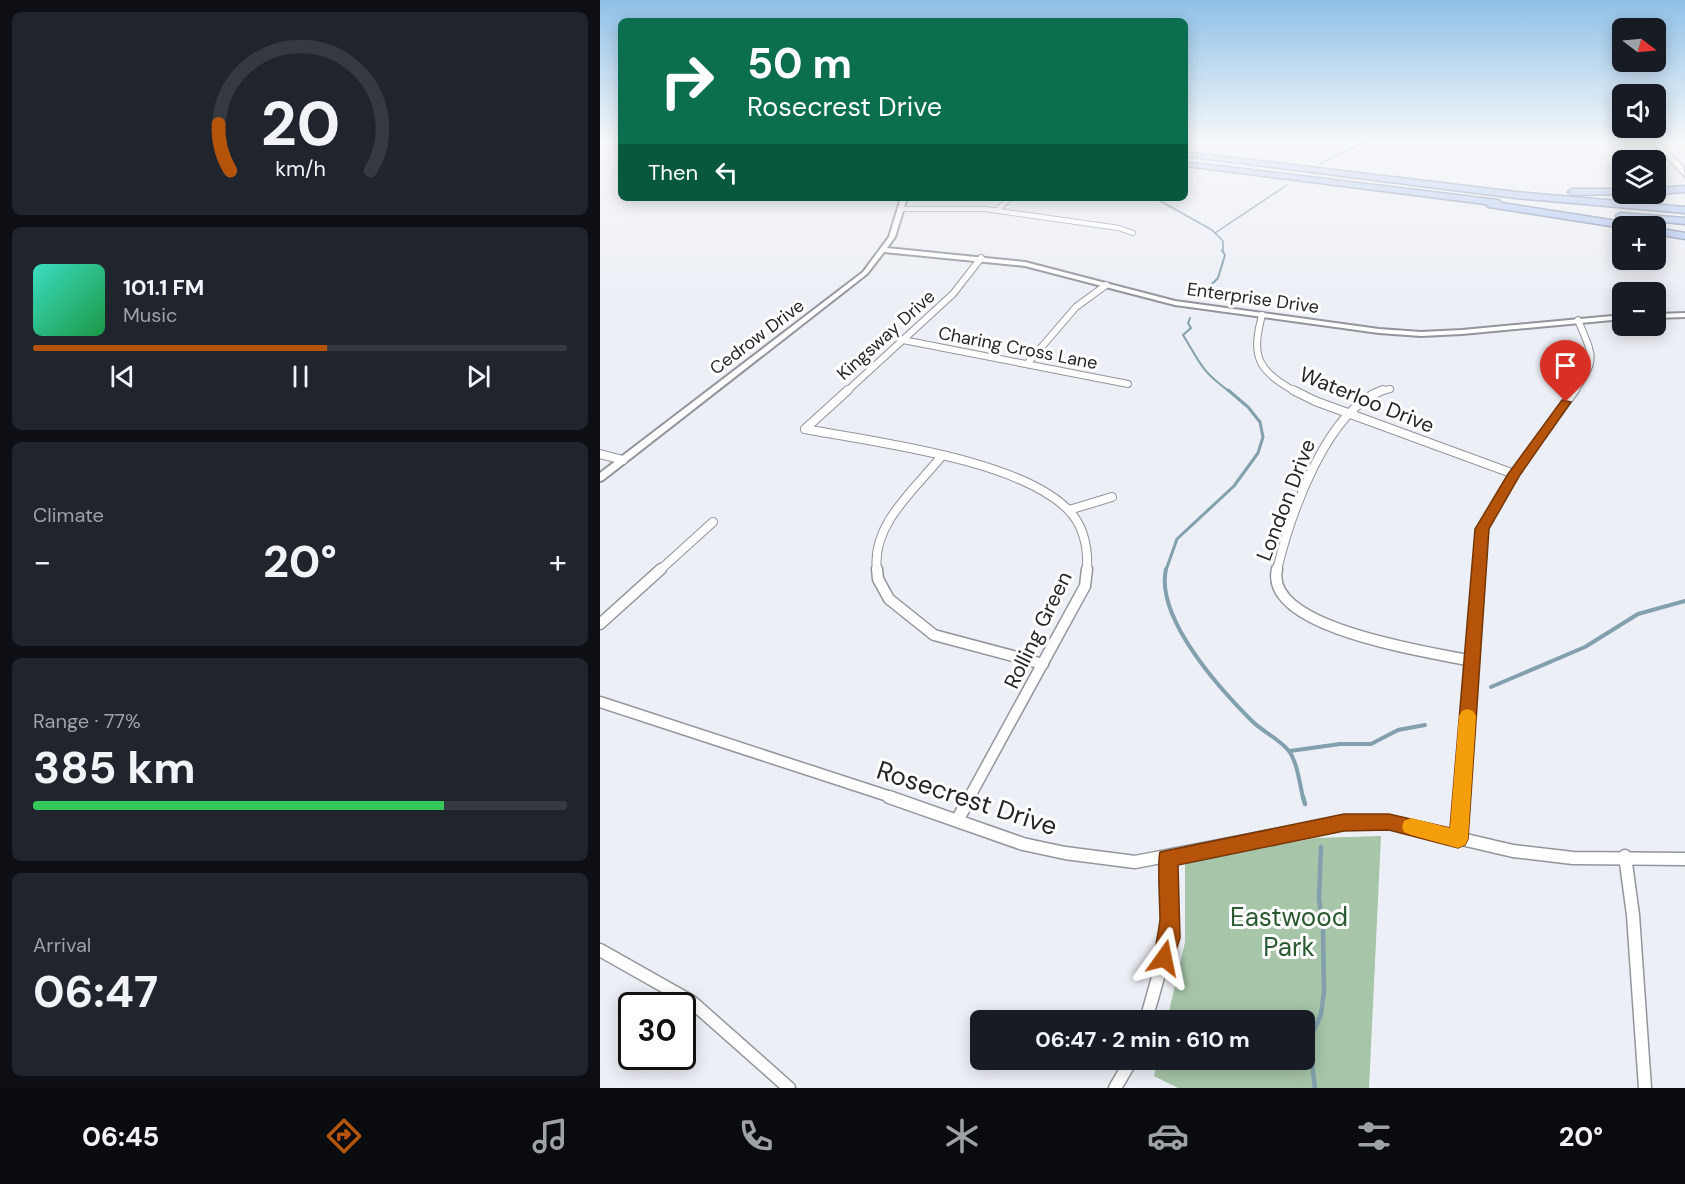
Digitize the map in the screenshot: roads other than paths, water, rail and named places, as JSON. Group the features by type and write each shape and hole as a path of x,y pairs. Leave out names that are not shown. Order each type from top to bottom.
{"highway":[{"path":"1400,192 1612,223"},
{"path":"1492,192 1685,210"},
{"path":"1448,198 1685,221"},
{"path":"1666,233 1685,236"}],"street":[{"name":"Cedrow Drive","path":"600,478 865,273 892,237 903,201"},
{"path":"997,210 1007,201"},
{"path":"900,209 968,207 1119,228 1133,233"},
{"name":"Enterprise Drive","path":"884,249 981,258 1042,267 1175,303 1421,334 1612,318"},
{"name":"Kingsway Drive","path":"805,429 953,294 981,258"},
{"path":"1027,364 1076,307 1106,285"},
{"name":"Waterloo Drive","path":"1262,315 1255,344 1258,356 1265,368 1296,392 1514,474"},
{"path":"1666,316 1685,315"},
{"path":"1458,839 1482,529 1514,474 1591,368 1592,354 1578,320"},
{"name":"Charing Cross Lane","path":"903,340 1128,384"},
{"name":"London Drive","path":"1390,389 1379,389 1337,424 1287,538 1276,572 1277,587 1281,596 1299,613 1313,620 1472,660"},
{"name":"Rolling Green","path":"805,429 941,457 1017,477 1036,486 1069,510 1087,543 1089,559 1085,586 958,819"},
{"path":"600,454 623,460"},
{"path":"941,457 884,527 875,556 878,579 889,599 907,616 934,635 1043,664"},
{"path":"1069,510 1112,497"},
{"path":"600,624 713,522"},
{"name":"Rosecrest Drive","path":"600,702 958,819 1023,844 1065,853 1135,862 1167,858 1344,822 1389,822 1514,850 1573,858 1625,856 1685,859"},
{"path":"1625,856 1633,915 1645,1088"},
{"path":"1149,1010 1169,938 1170,885 1167,858"},
{"path":"600,950 692,1002 789,1088"},
{"path":"1115,1088 1126,1070"}],"waterway":[{"path":"1215,233 1277,192"},
{"path":"1160,201 1215,233"},
{"path":"1215,233 1223,241 1223,252"},
{"path":"1202,294 1218,278 1225,255 1223,252"},
{"path":"1190,318 1188,323 1191,328 1183,335 1207,372 1230,392"},
{"path":"1166,570 1177,539 1234,486 1258,453 1263,437 1260,422 1248,407 1228,390"},
{"path":"1166,569 1165,588 1170,609 1180,630 1208,672 1224,691 1252,721 1280,742 1291,754 1303,798"},
{"path":"1491,687 1585,647 1638,614 1685,601"},
{"path":"1290,751 1340,744 1371,744 1398,730 1425,725"},
{"path":"1303,797 1305,804"},
{"path":"1315,1088 1311,1055 1313,1033 1321,1014 1324,992 1323,927 1319,899 1321,847"}],"park label":[{"name":"Eastwood Park","path":"1289,932"}]}
